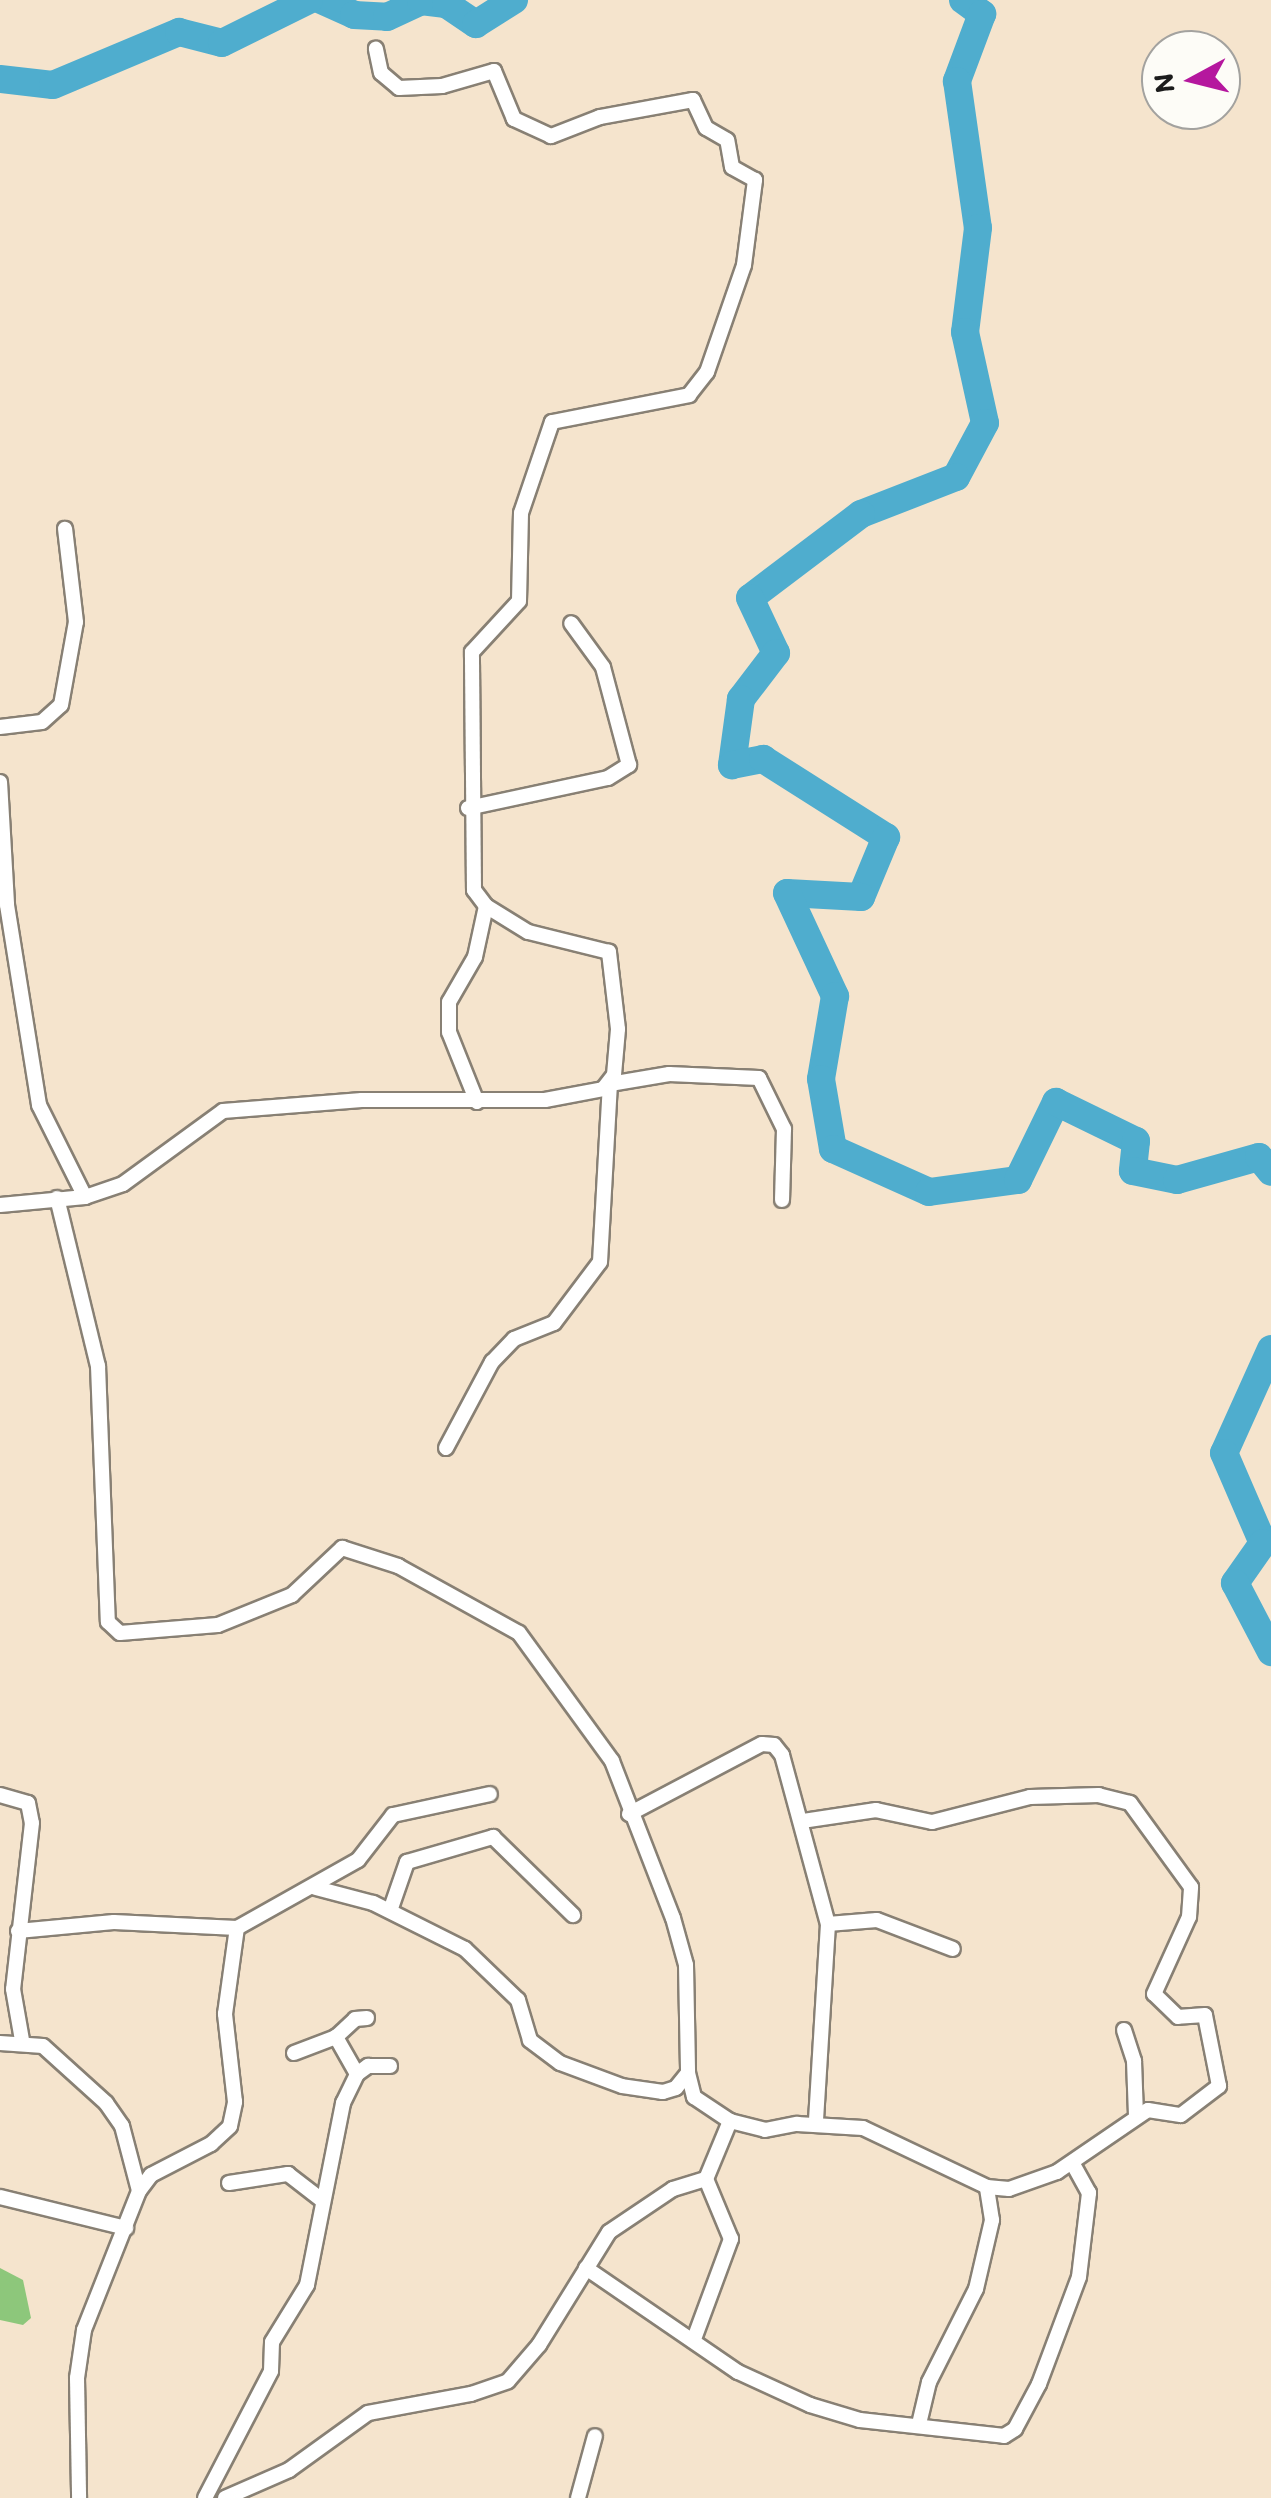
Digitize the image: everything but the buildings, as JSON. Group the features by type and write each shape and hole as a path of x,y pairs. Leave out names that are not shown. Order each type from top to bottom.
{"street":[{"path":"376,48 381,72 398,88 442,86 494,71 514,120 552,136 600,117 693,100 706,128 727,140 732,167 755,180 744,265 722,335 695,390 669,400 562,416 542,436 520,514 519,601 472,652 468,808 474,890 486,906 528,932 609,952 618,1029 610,1084 600,1262 554,1323 514,1339 492,1362 446,1448"},
{"path":"0,727 42,722 61,705 76,622 65,530"},
{"path":"468,808 608,778 628,764 603,667 571,623"},
{"path":"0,782 7,904 38,1105 85,1197"},
{"path":"476,1102 449,1016 456,988 475,957 486,906"},
{"path":"0,1206 85,1197 123,1184 223,1111 362,1100 545,1100 670,1074 759,1078 784,1129 782,1200"},
{"path":"57,1198 98,1366 108,1622 120,1633 218,1625 292,1596 342,1548 387,1562 485,1608 529,1643 603,1746 680,1936 690,2002 688,2072 694,2096 730,2121 765,2130 816,2124 863,2128 987,2187 1023,2188 1072,2162 1136,2116 1161,2109 1180,2115 1219,2086 1206,2015 1178,2017 1154,1994 1189,1917 1191,1887 1130,1803 1100,1794 1030,1797 932,1822 876,1810 802,1821"},
{"path":"629,1814 762,1744 774,1744 782,1755 828,1924 816,2124"},
{"path":"18,1932 114,1922 238,1928 316,1888 358,1860 393,1815 490,1794"},
{"path":"0,1795 28,1803 32,1823 13,1989 22,2040"},
{"path":"390,1911 407,1862 493,1837 573,1915"},
{"path":"316,1888 390,1911 466,1949 496,1974 518,2000 530,2040 560,2063 622,2086 663,2092 676,2088 688,2072"},
{"path":"828,1924 877,1920 954,1949"},
{"path":"79,2498 76,2378 84,2330 138,2191 152,2175 211,2144 230,2126 235,2102 226,2001 238,1928"},
{"path":"294,2053 336,2037 368,2018"},
{"path":"1124,2030 1134,2060 1136,2116"},
{"path":"336,2037 357,2074"},
{"path":"0,2043 22,2040 54,2054 106,2103 122,2126 138,2191"},
{"path":"205,2498 271,2372 272,2342 307,2285 343,2102 357,2074 368,2066 390,2066"},
{"path":"694,2339 731,2239 706,2179 730,2121"},
{"path":"586,2268 748,2378 810,2404 860,2420 995,2436 1016,2429 1079,2277 1089,2193 1072,2162"},
{"path":"228,2183 288,2174 322,2200"},
{"path":"225,2498 289,2470 368,2413 471,2394 508,2380 539,2345 616,2226 673,2189 706,2179"},
{"path":"919,2424 929,2382 976,2290 992,2220 987,2187"},
{"path":"0,2197 126,2228"},
{"path":"578,2498 595,2436"}],"green space":[{"path":"0,2268 23,2280 31,2318 23,2325 0,2320"}],"waterway":[{"path":"0,79 53,85 179,32 222,43 309,0"},
{"path":"321,0 354,15 387,17 421,1 446,4 476,24 514,0"},
{"path":"963,0 982,14 957,81 978,228 965,332 985,423 956,477 861,514 750,598 776,653 741,699 732,765 763,759 886,837 861,897 787,893 835,996 821,1079 833,1149 929,1192 1018,1180 1056,1102 1136,1141 1133,1171 1177,1180 1259,1157 1271,1172"},
{"path":"1271,1349 1224,1453 1263,1543 1235,1583 1271,1652"}]}
